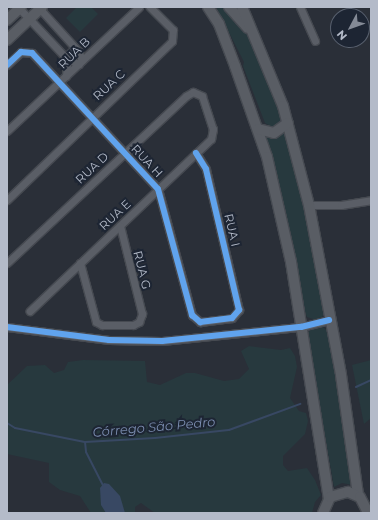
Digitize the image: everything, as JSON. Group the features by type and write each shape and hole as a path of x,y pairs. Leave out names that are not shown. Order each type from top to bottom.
{"main road":[{"path":"208,7 219,24 267,156 291,262 316,412 329,498 323,513"},
{"path":"229,7 254,34"},
{"path":"242,7 254,34 288,123 309,204 329,320 341,375 364,499 369,512"},
{"path":"7,20 20,8"},
{"path":"7,40 41,8"},
{"path":"258,129 264,133 274,133 288,123"},
{"path":"329,498 342,492 364,499"}],"street":[{"name":"RUA B","path":"7,131 138,7"},
{"name":"RUA C","path":"7,200 91,117 167,46 174,35 172,29 150,7"},
{"path":"300,7 314,41"},
{"path":"20,8 67,60 80,62 78,50 41,8"},
{"path":"48,39 59,29"},
{"path":"66,76 67,60 71,52 78,50 93,50"},
{"name":"RUA H","path":"7,65 21,52 29,51 158,189 195,320"},
{"name":"RUA E","path":"30,311 196,153 213,133 203,99 193,92"},
{"name":"RUA D","path":"7,263 183,98 193,92"},
{"name":"RUA I","path":"195,320 200,322 232,318 239,310 206,169 196,153"},
{"path":"309,204 341,206 371,200"},
{"name":"RUA G","path":"80,263 96,322 102,325 133,325 140,320 142,314 120,226"},
{"path":"7,327 66,336 142,342 192,340 301,326 329,320"}],"shaded area":[{"path":"77,7 91,7 98,14 80,32 66,18"},
{"path":"216,7 224,7 251,37 270,79 280,113 281,121 274,128 265,123 243,66 244,62"},
{"path":"286,130 304,199 325,312 322,317 316,320 307,317 304,309 289,236 265,137 276,136"},
{"path":"323,327 329,332 353,485 342,483 334,487 307,334 312,328"},
{"path":"249,346 281,350 290,348 295,356 297,367 290,398 299,411 306,413 308,421 305,434 283,456 283,465 288,471 307,468 315,480 321,495 315,502 312,513 155,513 141,503 135,507 135,513 91,513 80,496 60,490 49,482 49,463 7,454 7,385 27,366 45,365 54,373 64,370 68,362 83,360 145,361 147,382 160,385 186,373 195,373 224,381 239,379 249,369 241,351"},
{"path":"371,360 371,418 364,424 352,365"}],"water":[{"path":"104,483 109,484 120,496 125,513 106,513 101,505 100,488"}],"waterway":[{"name":"Córrego São Pedro","path":"356,387 371,380"},
{"name":"Córrego São Pedro","path":"7,423 15,428 85,442 155,438 229,430 300,404"},
{"path":"85,442 86,452 103,485"}],"cycle path":[{"path":"7,65 21,52 32,53 158,189 192,315 200,322 232,318 239,310 206,169 196,153"},
{"path":"7,327 109,340 162,341 301,327 329,320"}]}
